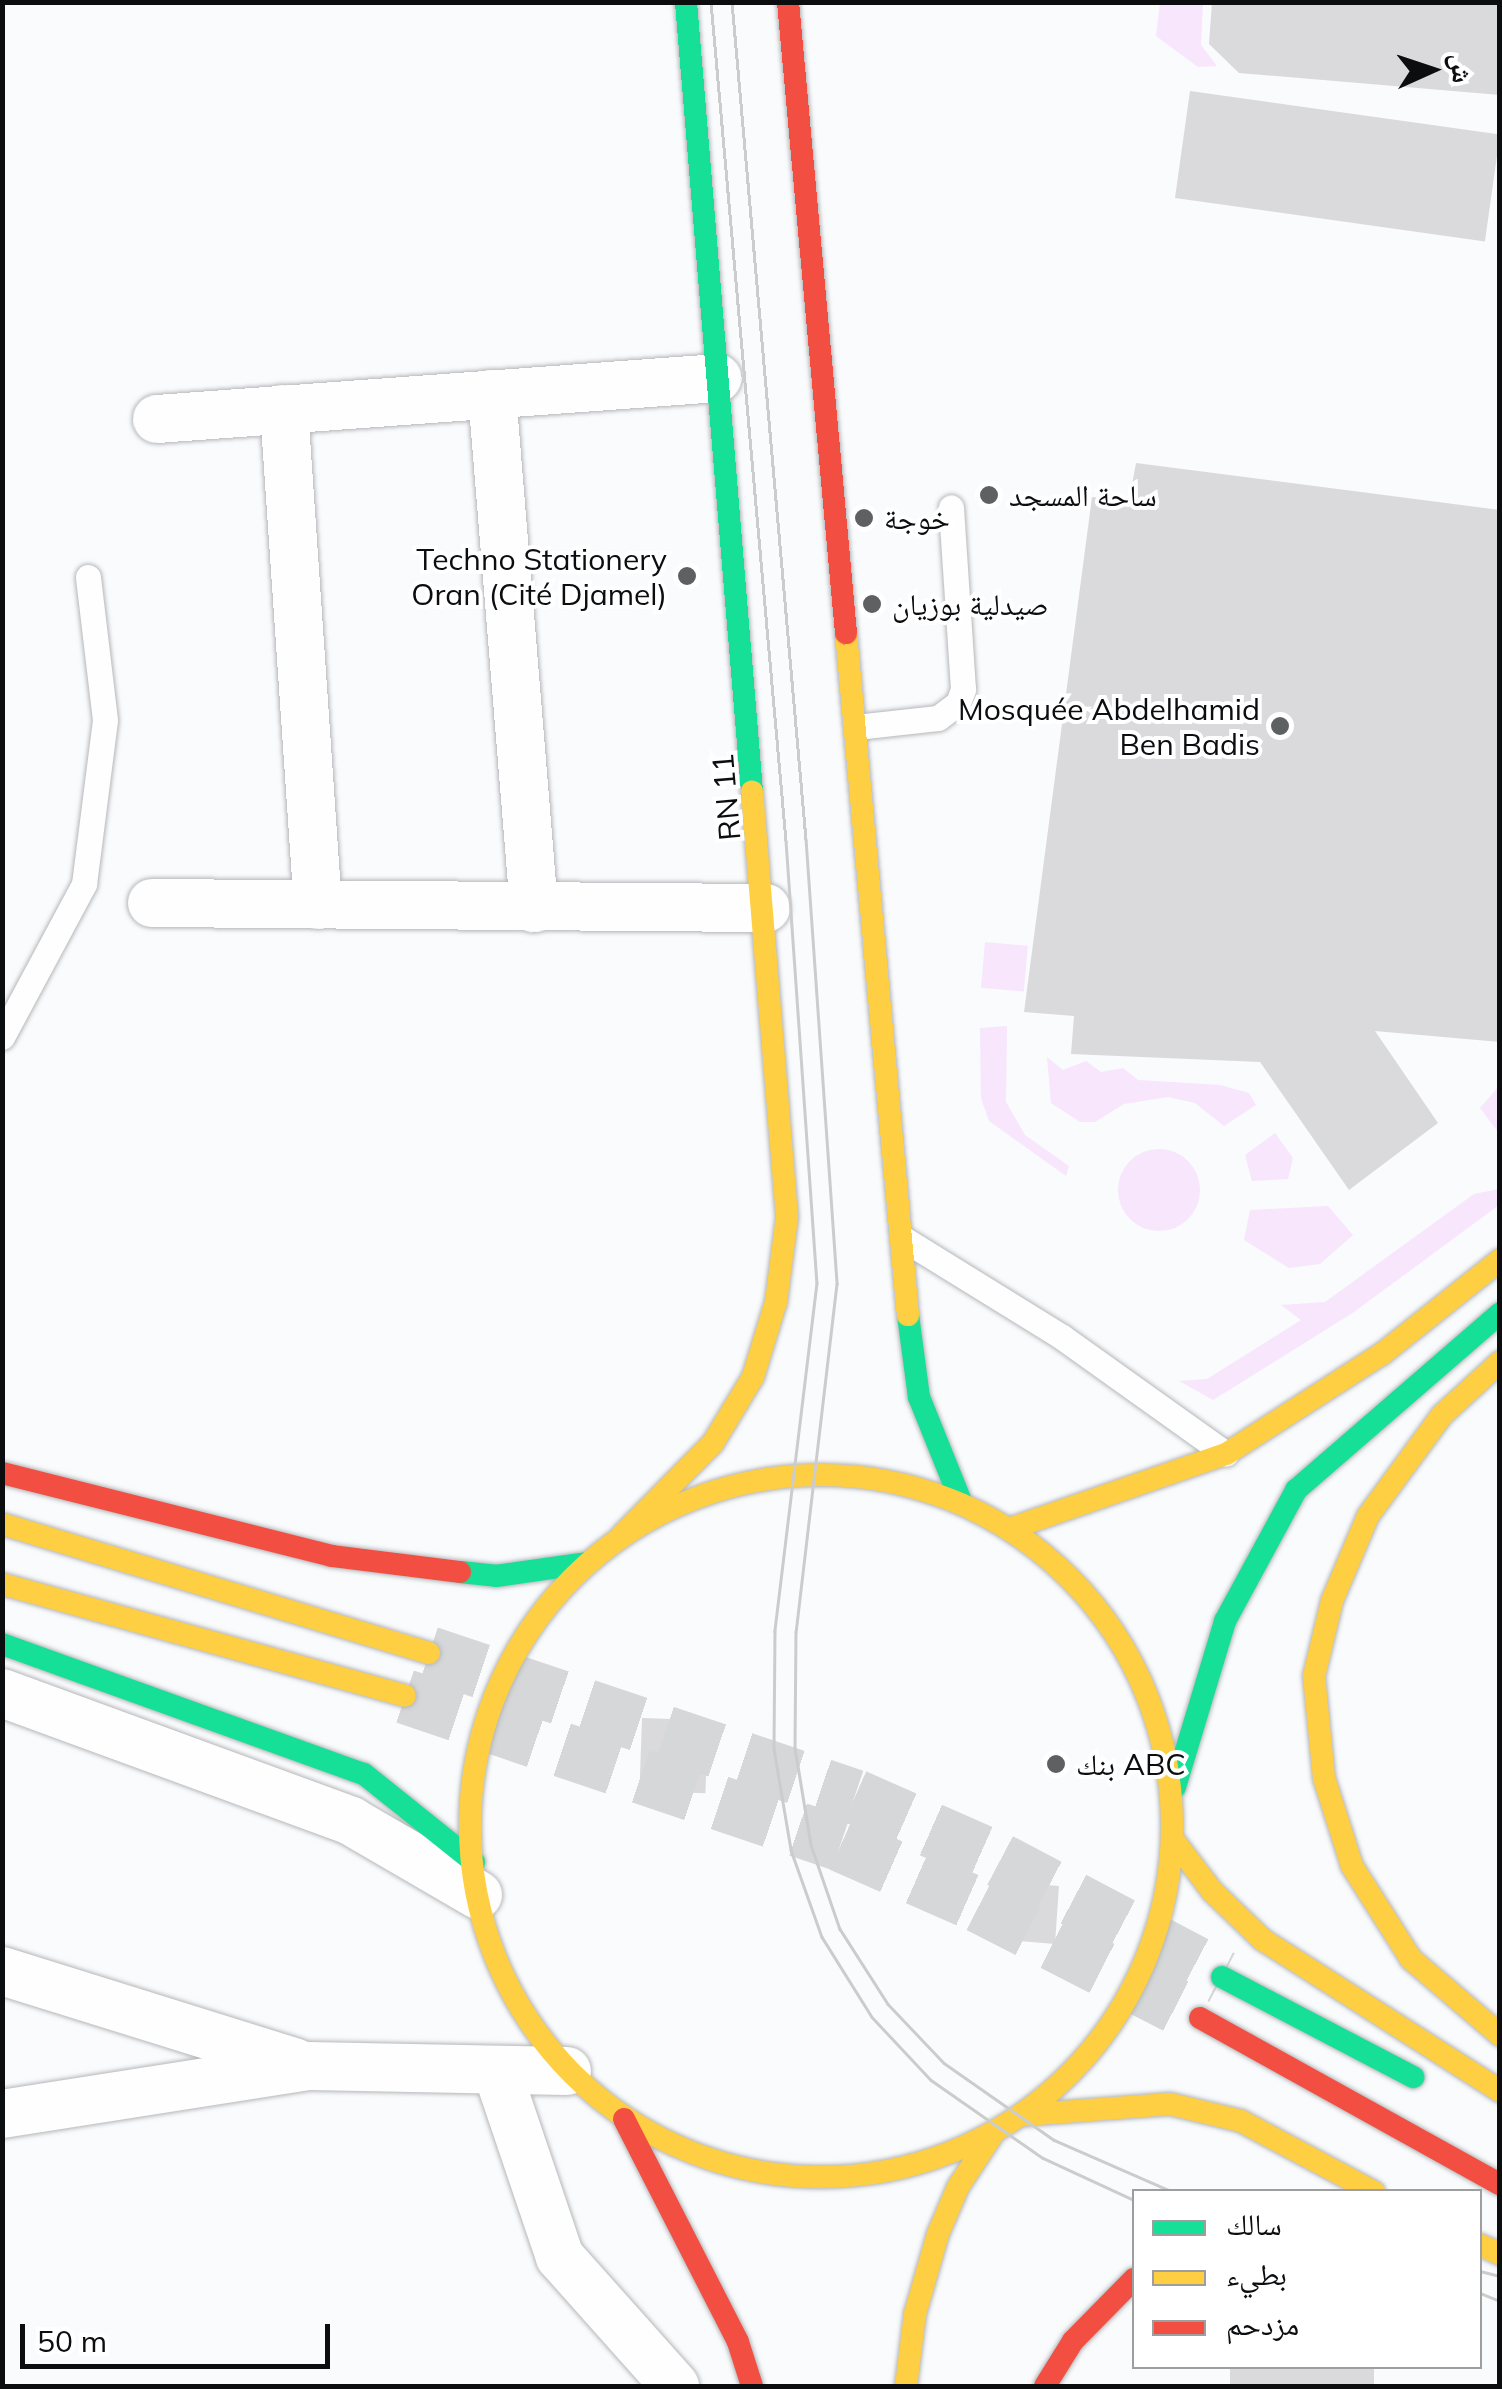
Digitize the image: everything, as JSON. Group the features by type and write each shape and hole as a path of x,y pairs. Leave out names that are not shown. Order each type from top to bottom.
{"main road":[{"name":"RN 11","path":"622,1535 712,1444 753,1377 776,1302 787,1217 766,908 686,2"},
{"path":"788,2 919,1397 962,1504"},
{"path":"1009,1529 1226,1454 1382,1354 1500,1260"},
{"path":"1171,1804 1196,1701 1225,1621 1296,1490 1500,1313"},
{"path":"1500,1362 1442,1415 1368,1516 1332,1601 1314,1676 1324,1778 1352,1866 1411,1959 1500,2035"},
{"path":"2,1473 332,1556 496,1576 586,1563"},
{"path":"874,1478 962,1504 1009,1529 1062,1570 1105,1620 1138,1677 1161,1739 1172,1838 1161,1910 1128,1997 1098,2043 1024,2115 993,2134 921,2165 845,2178 768,2176 693,2156 624,2119 567,2070 520,2009 487,1939 476,1879 470,1796 482,1730 515,1654 541,1612 586,1563 622,1535 682,1502 746,1482 874,1478"},
{"path":"2,1524 429,1654"},
{"path":"2,1584 405,1696"},
{"path":"2,1644 364,1774 476,1879"},
{"path":"1172,1838 1212,1891 1263,1940 1500,2091"},
{"path":"1222,1977 1430,2086"},
{"path":"1200,2018 1500,2184"},
{"path":"1024,2115 1170,2104 1241,2121 1368,2189"},
{"path":"624,2119 738,2342 752,2386"},
{"path":"906,2386 915,2314 938,2234 958,2187 993,2134"},
{"path":"1046,2386 1073,2341 1132,2281"}],"street":[{"path":"156,418 718,378"},
{"path":"492,394 534,908"},
{"path":"284,408 318,905"},
{"path":"152,903 766,908"},
{"path":"2,1693 350,1820 476,1879"},
{"path":"2,1972 308,2066"},
{"path":"2,2114 308,2066 497,2072 567,2070"},
{"path":"497,2072 560,2257 675,2386"}],"lane":[{"path":"856,727 938,718 958,702 963,689 951,507"},
{"path":"2,1038 84,884 105,720 88,577"},
{"path":"902,1238 1062,1338 1226,1454"}],"shaded area":[{"path":"1160,2 1203,3 1201,45 1217,66 1198,67 1156,36"},
{"path":"985,942 1028,946 1024,992 981,988"},
{"path":"1007,1026 1006,1102 1025,1135 1069,1166 1066,1176 989,1121 981,1098 980,1028"},
{"path":"1047,1057 1063,1070 1086,1061 1101,1072 1123,1068 1138,1080 1220,1085 1249,1093 1256,1105 1224,1126 1195,1103 1168,1097 1124,1104 1095,1122 1080,1122 1051,1103"},
{"path":"1499,1086 1499,1133 1480,1108"},
{"path":"1275,1133 1293,1158 1288,1179 1252,1181 1245,1155"},
{"path":"1159,1149 1175,1152 1188,1161 1197,1174 1197,1206 1188,1219 1175,1228 1159,1231 1143,1228 1130,1219 1121,1206 1118,1190 1121,1174 1130,1161 1143,1152"},
{"path":"1499,1189 1499,1205 1354,1312 1213,1400 1179,1381 1207,1379 1301,1320 1281,1305 1325,1302 1474,1194"},
{"path":"1328,1206 1353,1235 1320,1264 1289,1268 1244,1240 1250,1210"}],"building":[{"path":"1212,2 1500,2 1500,95 1239,73 1209,44"},
{"path":"1190,91 1500,135 1485,242 1175,198"},
{"name":"Mosquée Abdelhamid Ben Badis","path":"1136,463 1500,510 1500,1042 1375,1031 1438,1123 1349,1190 1260,1062 1071,1054 1074,1016 1024,1012 1092,497 1129,501"},
{"path":"642,1718 708,1720 705,1793 639,1791"},
{"path":"1021,1883 1059,1886 1055,1944 994,1939 998,1887 1021,1889"},
{"path":"1230,2369 1374,2369 1374,2386 1230,2386"}],"tunnel":[{"path":"429,1653 855,1796 1000,1860 1222,1977"},
{"path":"405,1696 841,1844 979,1905 1200,2018"}],"tram line":[{"path":"711,2 786,841 817,1283 775,1631 774,1749 791,1850 822,1937 872,2017 931,2080 1043,2158 1132,2199"},
{"path":"732,2 806,839 837,1284 796,1632 795,1748 811,1845 840,1929 888,2004 944,2063 1054,2140 1166,2189"},
{"path":"1482,2272 1500,2276"},
{"path":"1482,2294 1500,2301"}],"traffic: fast":[{"path":"686,2 752,791"},
{"path":"1175,1787 1225,1621 1296,1490 1500,1313"},
{"path":"908,1315 919,1397 962,1504"},
{"path":"460,1572 496,1576 586,1563"},
{"path":"2,1644 364,1774 474,1862"},
{"path":"1222,1977 1413,2077"}],"traffic: slow":[{"path":"846,633 908,1315"},
{"path":"622,1535 713,1443 753,1377 776,1302 787,1217 752,791"},
{"path":"1009,1529 1226,1454 1382,1354 1500,1260"},
{"path":"1500,1362 1442,1415 1368,1516 1332,1601 1314,1676 1324,1778 1352,1866 1411,1959 1500,2035"},
{"path":"821,1475 890,1482 955,1502 1016,1534 1069,1578 1113,1631 1145,1692 1165,1757 1172,1826 1165,1895 1145,1960 1113,2021 1069,2074 1016,2118 955,2150 890,2170 821,2177 752,2170 687,2150 626,2118 573,2074 529,2021 497,1960 477,1895 470,1826 477,1757 497,1692 529,1631 573,1578 626,1534 687,1502 752,1482 821,1475"},
{"path":"2,1524 429,1653"},
{"path":"2,1584 405,1696"},
{"path":"1172,1838 1212,1891 1263,1940 1500,2091"},
{"path":"1023,2115 1170,2104 1241,2121 1368,2189"},
{"path":"906,2386 915,2314 938,2234 958,2187 993,2134"},
{"path":"1482,2246 1500,2254"}],"traffic: jam":[{"path":"788,2 846,633"},
{"path":"2,1473 332,1556 460,1572"},
{"path":"1200,2018 1500,2184"},
{"path":"624,2119 738,2342 752,2386"},
{"path":"1045,2386 1073,2341 1132,2281"}],"place":[{"name":"ساحة المسجد","path":"989,495"},
{"name":"خوجة","path":"864,518"},
{"name":"Techno Stationery Oran (Cité Djamel)","path":"687,576"},
{"name":"صيدلية بوزيان","path":"872,604"},
{"name":"Mosquée Abdelhamid Ben Badis","path":"1280,726"},
{"name":"بنك ABC","path":"1056,1764"}]}
